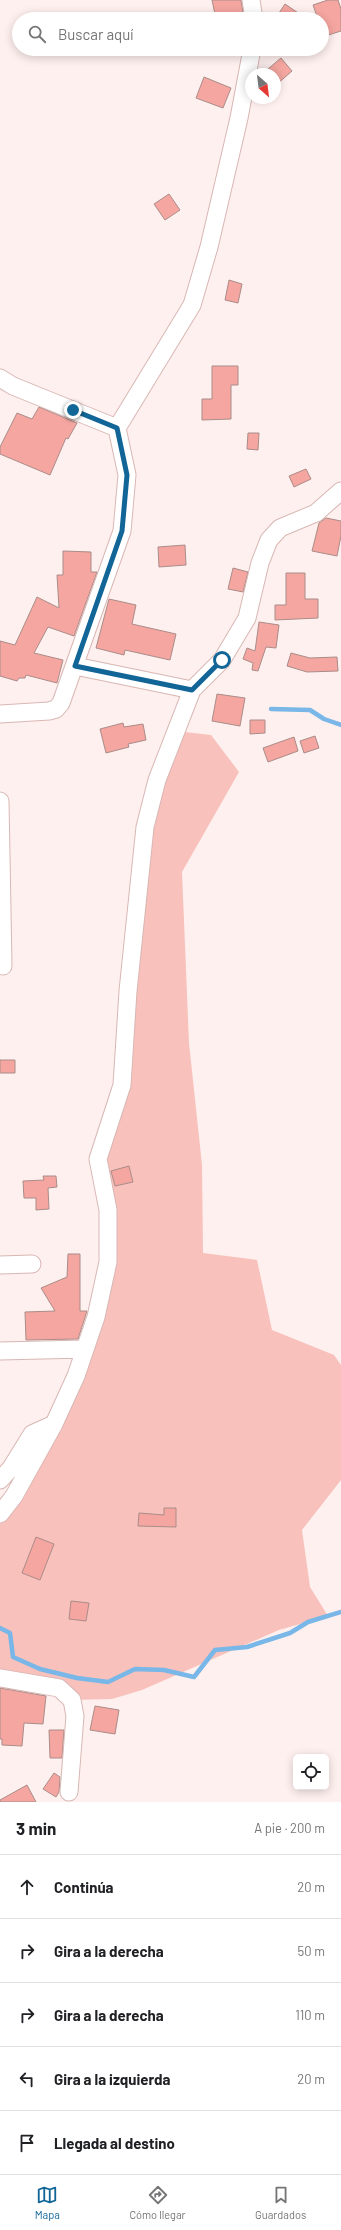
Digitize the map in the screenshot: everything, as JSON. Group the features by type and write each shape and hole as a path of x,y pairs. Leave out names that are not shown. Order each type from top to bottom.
{"street":[{"path":"251,0 253,12"},
{"path":"0,714 49,711 56,709 61,703 122,531 127,475 117,428 192,305 211,240 239,118 251,56"},
{"path":"0,378 13,386 117,428"},
{"path":"0,1514 14,1496 54,1424 76,1376 96,1317 108,1262 108,1210 98,1159 122,1084 128,992 145,826 157,780 192,690 222,660 247,618 260,563 269,540 280,528 316,513 341,491"},
{"path":"75,666 192,690"},
{"path":"0,801 0,892 3,966"},
{"path":"0,1265 32,1264"},
{"path":"0,1351 85,1348"},
{"path":"0,1480 11,1468 32,1434 54,1424"},
{"path":"0,1678 59,1688 72,1700 75,1716 69,1792"}],"shaded area":[{"path":"176,731 211,735 239,772 182,872 189,1043 202,1165 203,1253 257,1260 272,1330 334,1355 341,1365 341,1480 302,1530 310,1587 328,1616 279,1630 142,1690 112,1699 72,1700 0,1678 0,1514 54,1424 108,1262 98,1159 122,1085 138,885"}],"building":[{"path":"212,0 241,0 243,12 215,12"},
{"path":"328,0 338,0 341,9 341,31 329,35 329,12 316,12 313,5"},
{"path":"285,4 297,12 280,12"},
{"path":"281,58 292,71 281,81 281,68 269,68"},
{"path":"204,77 231,88 223,108 196,98"},
{"path":"169,194 180,210 165,220 154,204"},
{"path":"229,280 242,284 238,303 225,300"},
{"path":"212,366 238,366 238,385 231,385 231,419 202,420 202,399 212,399"},
{"path":"39,407 77,423 68,439 66,438 50,475 0,454 0,447 17,413 32,419"},
{"path":"248,433 259,433 258,450 247,449"},
{"path":"306,469 311,479 294,487 289,476"},
{"path":"326,518 341,521 341,536 337,556 312,551 319,523"},
{"path":"185,545 186,565 159,567 158,547"},
{"path":"63,551 91,552 91,572 97,572 74,636 48,627 34,653 63,660 57,683 26,675 25,678 19,678 17,681 0,676 0,641 15,645 37,597 59,608 57,575 63,575"},
{"path":"233,568 248,572 243,592 228,589"},
{"path":"286,573 305,573 305,599 318,599 318,618 275,620 275,605 286,605"},
{"path":"109,599 136,605 132,624 176,634 170,660 125,650 124,655 96,648"},
{"path":"259,622 279,625 276,648 266,647 258,671 252,670 253,663 243,659 247,648 255,651"},
{"path":"291,653 310,658 337,657 338,671 307,672 287,666"},
{"path":"217,694 245,698 240,726 212,721"},
{"path":"250,720 265,720 265,733 250,734"},
{"path":"123,723 124,727 143,724 146,740 128,744 129,747 106,753 100,729"},
{"path":"315,736 319,748 304,753 300,741"},
{"path":"294,737 298,751 268,762 263,748"},
{"path":"0,1060 15,1060 15,1073 0,1073"},
{"path":"129,1166 133,1182 115,1186 111,1171"},
{"path":"43,1176 56,1176 57,1187 48,1188 49,1209 36,1210 36,1198 24,1198 23,1181 44,1180"},
{"path":"68,1254 80,1254 80,1311 87,1311 78,1339 26,1340 25,1312 55,1311 41,1288 67,1277"},
{"path":"164,1508 176,1508 176,1527 138,1526 139,1513 164,1515"},
{"path":"36,1537 54,1544 40,1580 22,1573"},
{"path":"71,1601 89,1603 86,1621 69,1619"},
{"path":"0,1688 46,1696 43,1724 24,1723 22,1746 2,1745 2,1739 0,1739"},
{"path":"95,1706 119,1710 115,1734 90,1730"},
{"path":"49,1730 64,1730 62,1758 50,1758"},
{"path":"54,1773 60,1777 59,1792 56,1797 43,1789"},
{"path":"27,1785 36,1802 0,1802 0,1800"}],"waterway":[{"path":"271,709 310,710 324,719 341,725"},
{"path":"0,1628 10,1633 13,1657 40,1669 77,1678 108,1682 135,1669 164,1670 194,1677 215,1650 247,1647 290,1633 308,1622 341,1612"}],"route":[{"path":"73,410 117,428 127,475 122,531 75,666 192,690 222,660"}]}
